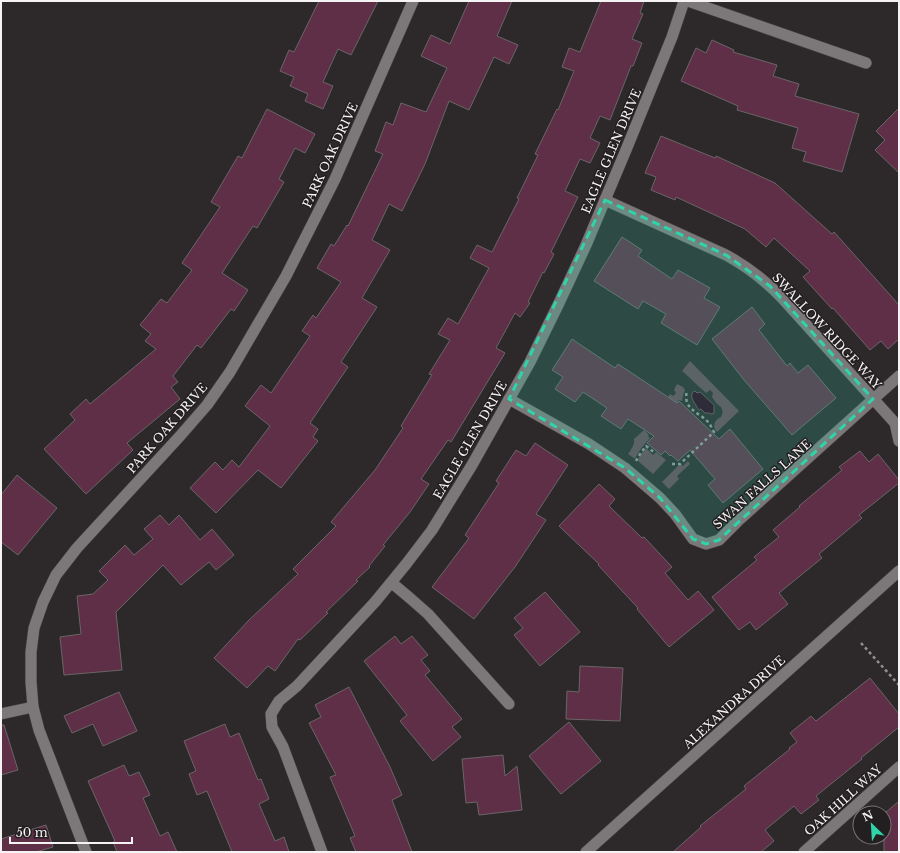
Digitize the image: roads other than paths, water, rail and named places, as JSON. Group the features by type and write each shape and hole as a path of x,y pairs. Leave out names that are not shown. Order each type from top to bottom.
{"street":[{"name":"PARK OAK DRIVE","path":"86,852 39,730 33,707 31,652 34,628 43,602 56,575 77,548 175,442 207,405 230,372 286,276 335,179 413,1"},
{"name":"EAGLE GLEN DRIVE","path":"322,852 283,747 272,727 272,714 279,701 297,686 392,582 432,530 453,498 530,362 586,245 670,44 684,1"},
{"path":"688,1 866,63"},
{"name":"SWALLOW RIDGE WAY","path":"605,200 726,255 756,274 783,299 897,424 899,441"},
{"name":"SWAN FALLS LANE","path":"509,398 589,444 626,469 676,514 693,539 706,544 719,540 738,521 899,376"},
{"name":"ALEXANDRA DRIVE","path":"586,852 899,571"},
{"path":"392,582 428,614 509,704"},
{"path":"1,714 33,707"},
{"name":"OAK HILL WAY","path":"804,852 899,767"}]}
